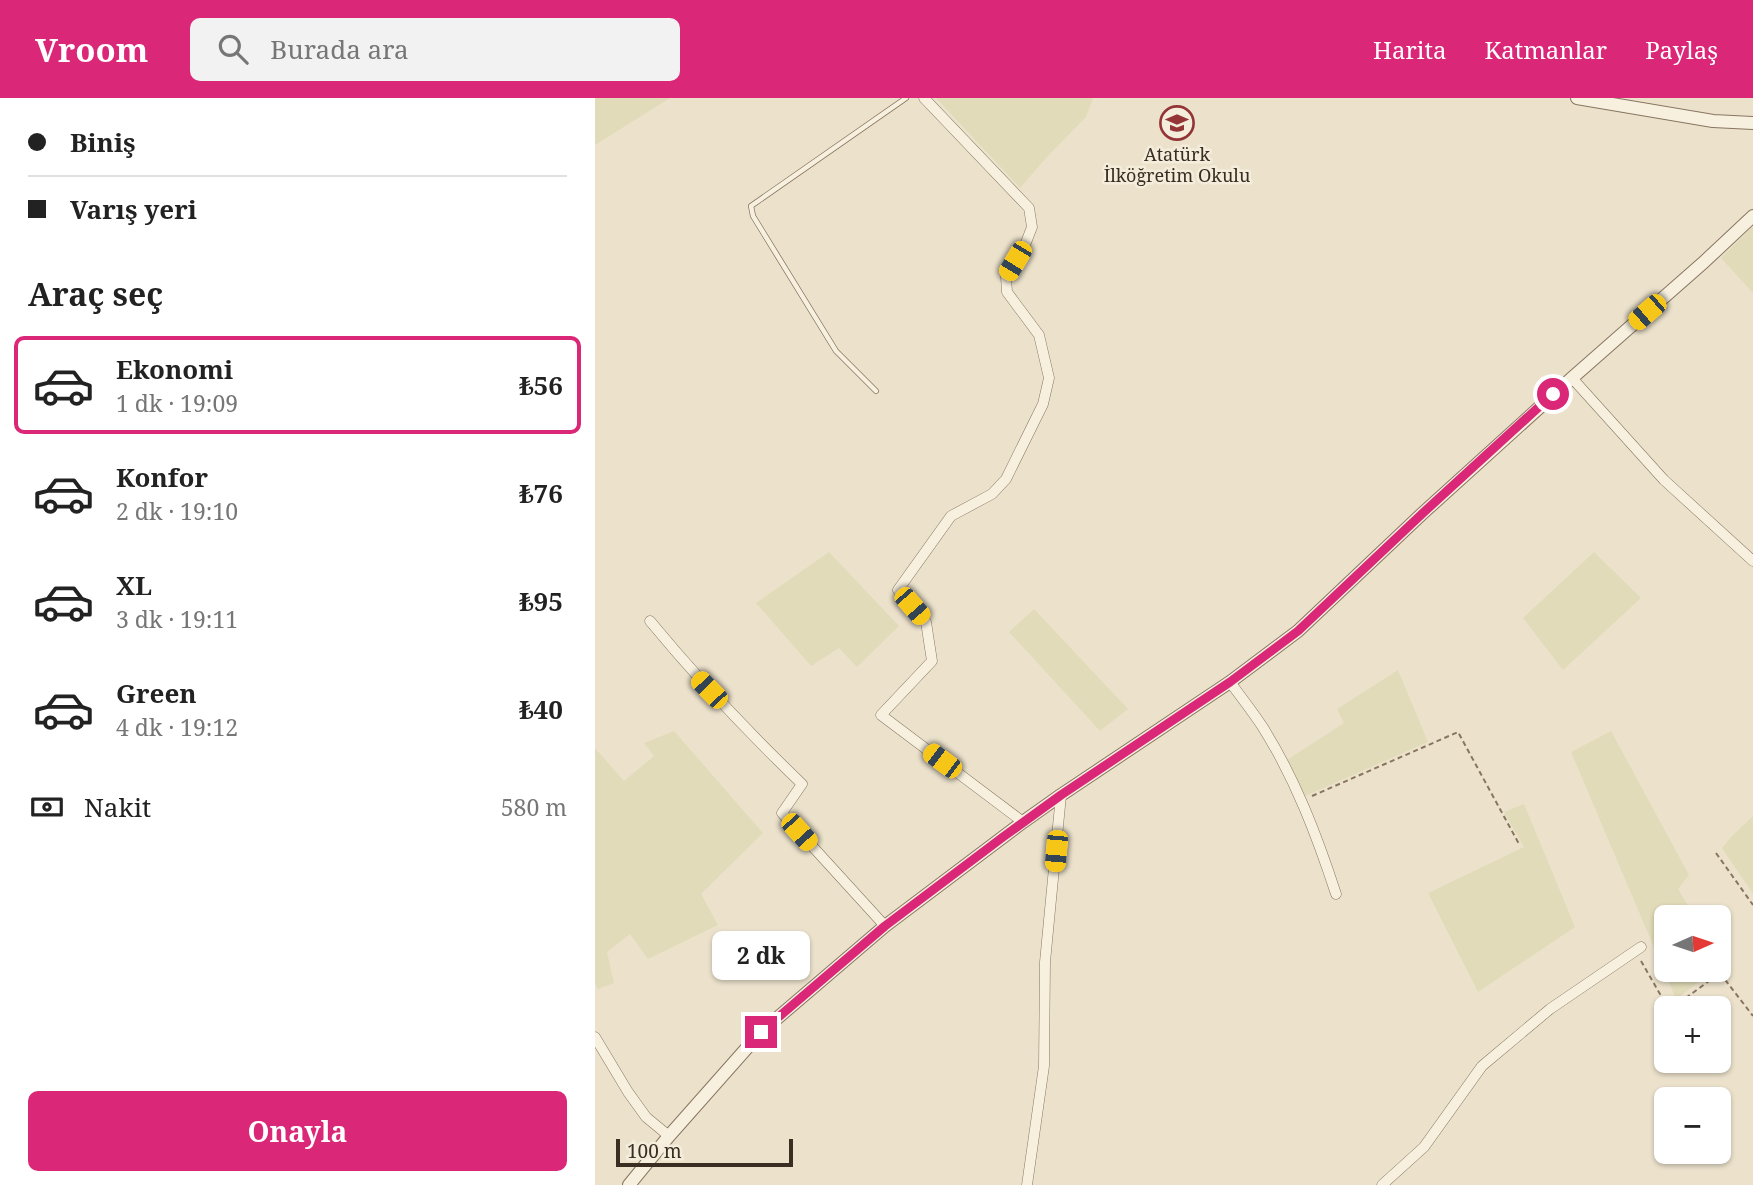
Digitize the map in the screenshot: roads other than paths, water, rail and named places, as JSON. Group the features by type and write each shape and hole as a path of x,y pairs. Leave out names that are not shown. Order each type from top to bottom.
{"street":[{"path":"924,98 1029,208 1031,228 1025,245 1006,277 1007,292 1039,335 1049,378 1042,404 1006,479 992,494 951,516 898,590 926,622 932,661 881,715 1023,822"},
{"path":"1577,98 1713,121 1753,123"},
{"path":"629,1185 761,1032 885,926 1023,822 1230,682 1298,631 1424,512 1753,216"},
{"path":"1572,378 1664,480 1753,561"},
{"path":"650,621 691,671 802,784 782,813 885,926"},
{"path":"1230,682 1262,726 1287,770 1320,845 1336,894"},
{"path":"1027,1185 1044,1066 1045,962 1061,795"},
{"path":"1382,1185 1424,1147 1482,1066 1550,1009 1638,949"},
{"path":"595,1037 646,1117 669,1136"}],"lane":[{"path":"876,391 836,351 753,216 751,206 906,98"}],"place":[{"name":"Atatürk İlköğretim Okulu","path":"1177,123"}]}
